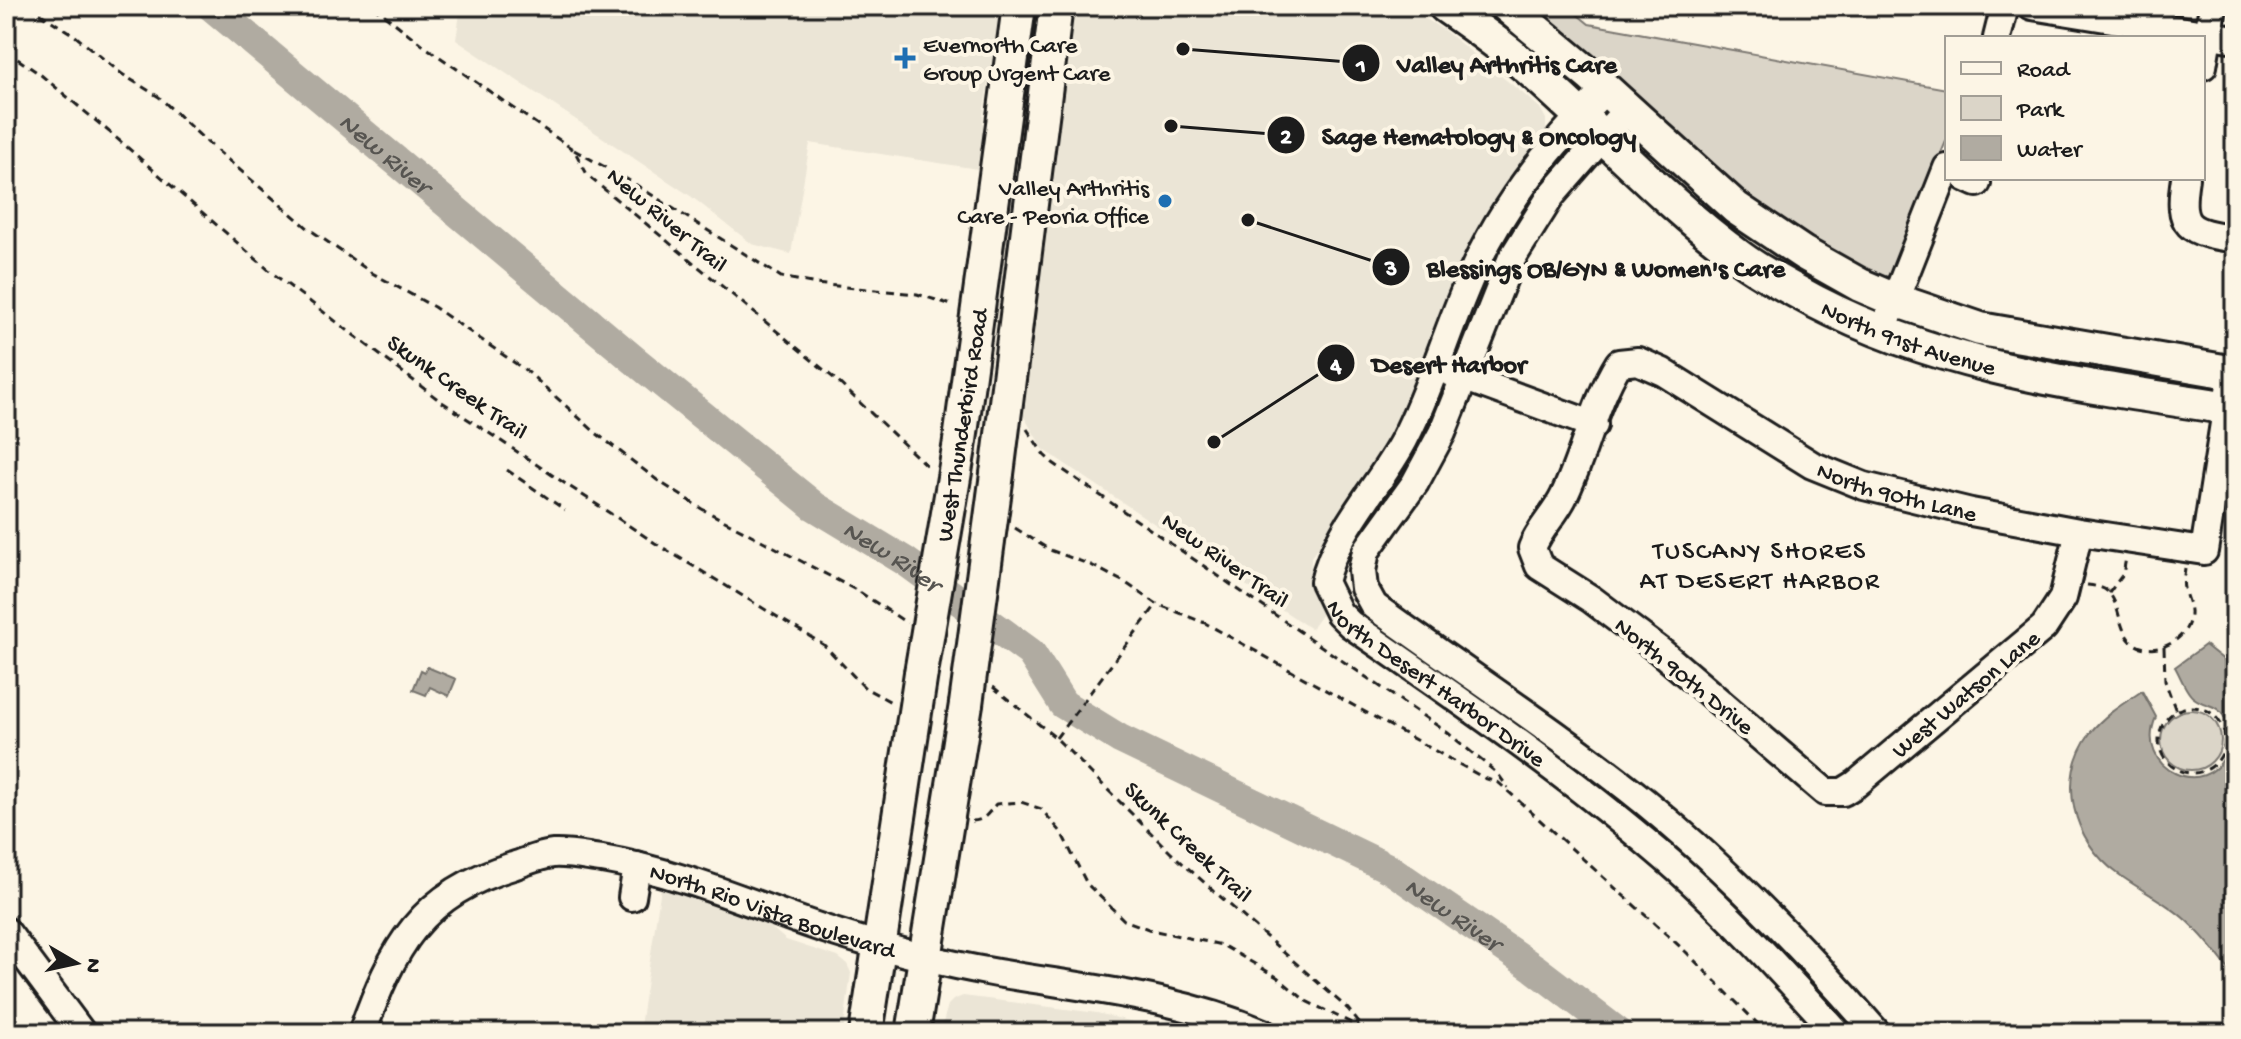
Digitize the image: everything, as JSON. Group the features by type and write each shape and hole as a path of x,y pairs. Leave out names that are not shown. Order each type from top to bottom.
{"main road":[{"name":"West Thunderbird Road","path":"866,1033 980,310 1019,6"},
{"name":"West Thunderbird Road","path":"913,1033 948,817 977,693 997,474 1056,6"},
{"name":"North 91st Avenue","path":"1445,6 1489,36 1740,258 1774,280 1882,333 1935,353 1998,370 2231,409"},
{"name":"North 91st Avenue","path":"1507,6 1749,218 1860,285 1980,329 2233,372"}],"street":[{"path":"1998,36 2005,6"},
{"path":"2032,6 2235,39"},
{"path":"2205,54 2213,6"},
{"name":"North Desert Harbor Drive","path":"1616,100 1590,127 1526,180 1488,239 1464,291 1415,418 1387,472 1333,550 1324,582 1333,603 1350,624 1517,742 1660,854 1800,991 1837,1033"},
{"name":"North Desert Harbor Drive","path":"1590,127 1500,283 1442,433 1415,483 1366,551 1362,571 1364,588 1374,606 1533,717 1691,841 1789,934 1877,1033"},
{"path":"1882,333 1945,173"},
{"path":"2185,180 2181,205 2186,222 2199,232 2235,239"},
{"name":"North 90th Lane","path":"1594,425 1608,380 1619,363 1638,361 1663,372 1812,465 1864,486 1971,512 2196,549"},
{"path":"1436,367 1594,425"},
{"path":"2196,549 2231,409 2233,372"},
{"name":"North 90th Drive","path":"1594,425 1564,497 1537,535 1532,548 1539,566 1591,599 1660,651 1825,792 1843,792"},
{"name":"West Watson Lane","path":"1843,792 2044,627 2056,611 2069,582 2079,532"},
{"name":"North Rio Vista Boulevard","path":"362,1033 377,993 417,922 451,893 494,871 552,854 637,866 924,958 962,967 1125,992 1206,1013 1263,1033"},
{"path":"632,897 637,866"},
{"path":"6,931 82,1033"}],"path":[{"name":"Skunk Creek Trail","path":"28,6 74,35 122,74 159,97 309,229 372,273 434,307 528,372 596,433 657,480 702,509 858,591 902,619"},
{"name":"New River Trail","path":"373,6 424,46 574,150 630,181 781,277 816,284 917,294 953,306 980,310"},
{"name":"Skunk Creek Trail","path":"6,51 41,75 113,135 271,272 439,400 537,462 655,543 824,645 851,675 914,726"},
{"name":"New River Trail","path":"574,150 588,176 835,379 928,467"},
{"name":"New River Trail","path":"1006,406 1024,422 1038,447 1053,463 1448,733 1498,774 1511,791 1686,952 1767,1033"},
{"path":"507,470 565,510"},
{"name":"New River Trail","path":"1011,525 1050,550 1091,565 1157,604 1205,623 1511,791"},
{"path":"2109,593 2124,570 2128,539"},
{"path":"2069,582 2097,586 2109,593 2123,630 2134,644 2153,649 2164,647 2179,637 2189,621 2189,604 2183,583 2196,549"},
{"path":"1056,738 1157,604"},
{"path":"2164,647 2165,681 2176,711"},
{"name":"Skunk Creek Trail","path":"977,693 1056,738 1171,853 1348,1009 1363,1028"},
{"path":"2187,707 2206,710 2217,718 2222,727 2223,751 2206,770 2181,771 2162,754 2159,743 2161,728 2165,719 2176,711 2187,707"},
{"name":"Skunk Creek Trail","path":"948,817 980,821 996,804 1009,802 1021,802 1041,809 1061,832 1087,884 1124,920 1151,930 1222,945 1277,977 1306,1001 1372,1033"}],"shaded area":[{"path":"461,6 1006,6 1001,42 989,78 983,116 984,170 810,143 791,254 752,244 692,197 456,40"},
{"path":"1075,6 1397,6 1412,10 1445,31 1540,108 1546,119 1546,137 1503,190 1473,238 1414,377 1416,385 1395,433 1362,487 1311,557 1310,583 1324,611 1311,629 1043,449 1020,410"},
{"path":"661,887 754,913 786,940 838,957 847,964 851,973 843,1033 639,1033"},
{"path":"963,996 1097,1013 1178,1033 940,1033 948,1005"}],"green space":[{"path":"1531,6 1567,6 1589,24 1945,89 1945,144 1887,277 1879,277 1801,238 1759,207"},
{"path":"2191,710 2203,712 2212,719 2219,728 2219,752 2212,761 2203,768 2191,770 2179,768 2170,761 2163,752 2161,740 2163,728 2170,719 2179,712"}],"water":[{"path":"2205,645 2224,660 2235,662 2235,978 2184,918 2102,860 2080,827 2072,789 2080,751 2090,733 2108,715 2142,691 2156,717 2152,736 2155,752 2163,765 2189,777 2204,775 2217,767 2228,746 2227,723 2216,708 2191,696 2175,667"},
{"path":"427,667 456,679 449,696 430,687 426,695 413,690 421,670 425,672"}],"waterway":[{"name":"New River","path":"211,6 814,506 905,561 1031,653 1063,704 1120,739 1390,869 1534,968 1619,1033"}],"place":[{"name":"Valley Arthritis Care","path":"1183,49"},
{"name":"Evernorth Care Group Urgent Care","path":"905,58"},
{"name":"Sage Hematology & Oncology","path":"1171,126"},
{"name":"Valley Arthritis Care - Peoria Office","path":"1165,201"},
{"name":"Blessings OB/GYN & Women's Care","path":"1248,220"},
{"name":"Desert Harbor","path":"1214,442"}],"district":[{"name":"TUSCANY SHORES AT DESERT HARBOR","path":"1760,564"}]}
